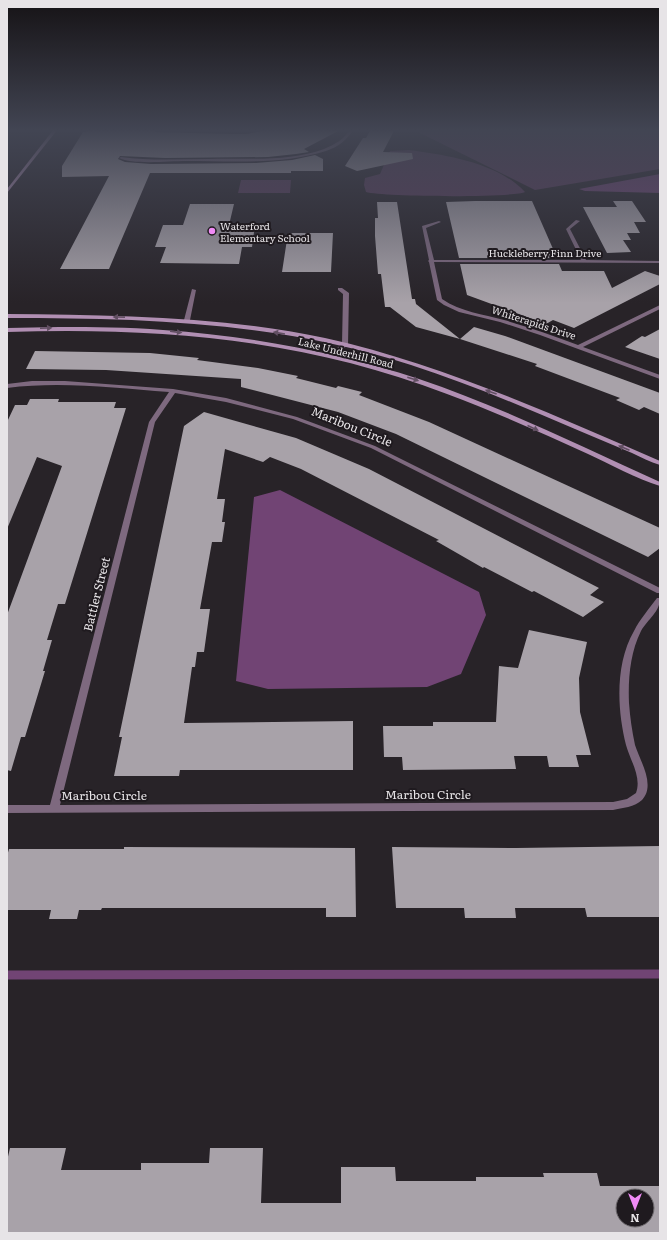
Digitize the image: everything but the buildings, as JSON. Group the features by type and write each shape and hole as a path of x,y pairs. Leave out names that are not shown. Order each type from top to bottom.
{"street":[{"path":"578,221 568,229 584,261"},
{"name":"Whiterapids Drive","path":"439,222 424,227 430,261 440,300 447,306 486,316 580,346 660,377"},
{"name":"Huckleberry Finn Drive","path":"430,261 660,262"},
{"path":"331,356 345,345 346,293 340,289"},
{"path":"187,320 194,290"},
{"path":"580,346 660,307"},
{"name":"Lake Underhill Road","path":"7,316 127,317 187,320 272,332 345,345 424,367 508,398 660,463"},
{"name":"Lake Underhill Road","path":"7,330 74,327 169,331 259,342 331,356 396,374 468,400 660,484"},
{"name":"Maribou Circle","path":"7,386 32,383 65,383 173,391 226,400 317,425 356,439 660,591"},
{"name":"Battler Street","path":"54,809 152,422 173,391"},
{"name":"Maribou Circle","path":"7,809 612,806 633,802 639,797 642,791 642,783 631,746 625,713 628,660 638,632 660,600"}],"shaded area":[{"path":"239,187 290,187 290,193 238,193"},
{"path":"365,187 519,187 525,192 497,195 447,196 396,195 366,192"},
{"path":"529,187 554,187 535,190"},
{"path":"591,187 660,187 660,193 585,191 579,189"},
{"path":"280,490 479,592 486,615 461,674 427,687 268,689 236,681 254,497"}],"waterway":[{"path":"7,975 660,974"}],"place":[{"name":"Waterford Elementary School","path":"212,231"}]}
